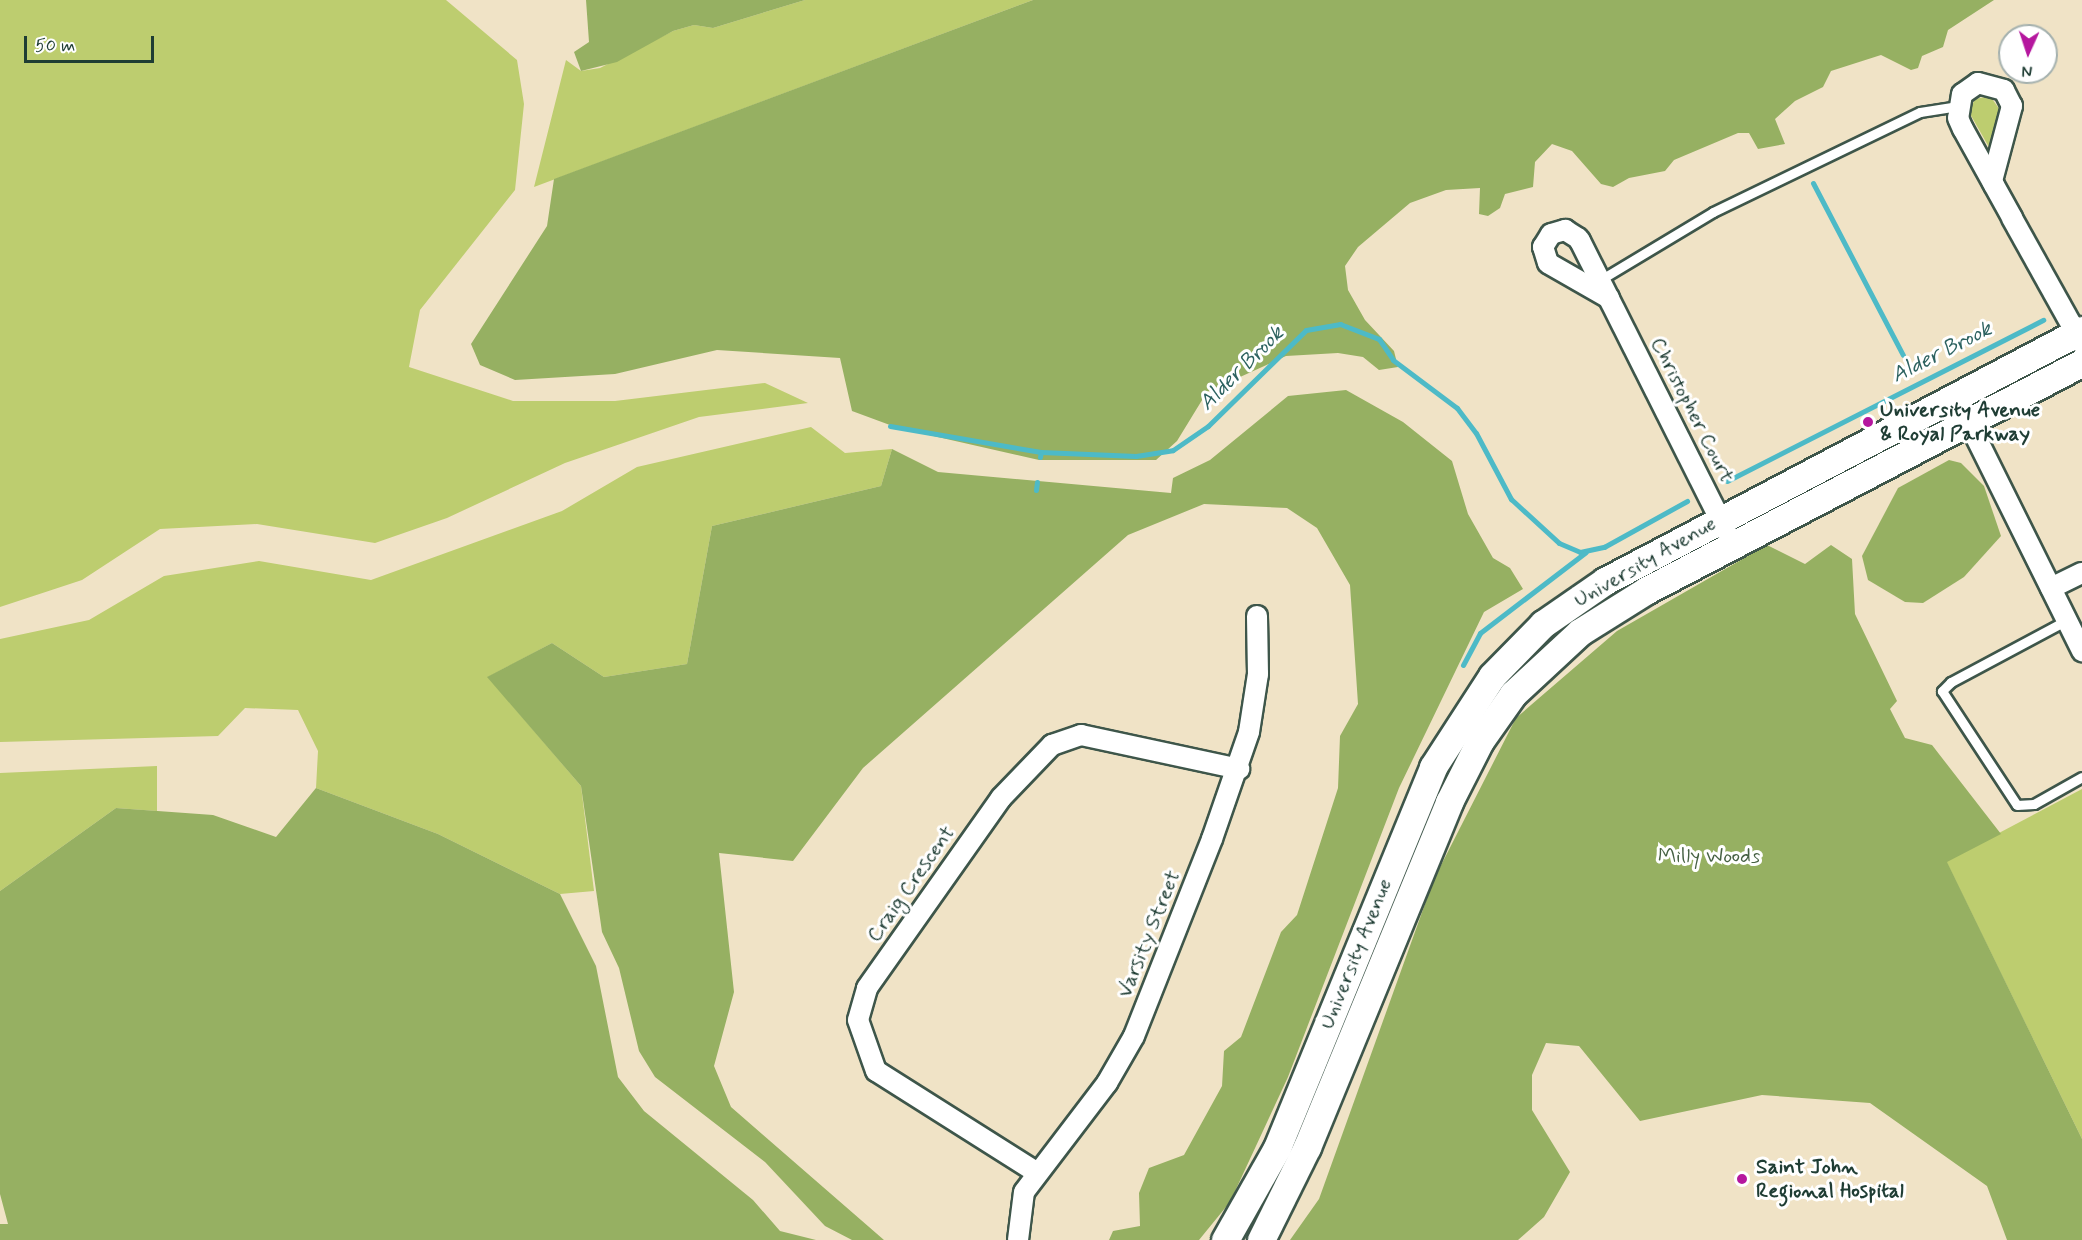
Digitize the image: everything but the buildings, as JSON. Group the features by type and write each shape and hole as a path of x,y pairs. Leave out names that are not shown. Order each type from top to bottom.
{"main road":[{"name":"University Avenue","path":"1225,1240 1277,1148 1433,767 1468,704 1518,648 1574,601 1719,518 2080,336"},
{"name":"University Avenue","path":"1261,1240 1298,1168 1449,802 1480,741 1513,694 1580,632 1732,544 1969,424 2082,363"}],"street":[{"path":"1992,181 2013,112 2009,97 1996,85 1978,83 1962,94 1957,106 1958,118 1992,181 2080,336"},
{"name":"Christopher Court","path":"1604,289 1732,544"},
{"path":"1956,397 2082,651"},
{"path":"2051,588 2082,573"},
{"name":"Varsity Street","path":"1018,1240 1018,1210 1036,1172 1107,1083 1134,1036 1239,769 1258,674 1257,616"},
{"name":"Craig Crescent","path":"1036,1172 876,1071 860,1033 867,988 1001,798 1052,745 1081,735 1239,769"}],"lane":[{"path":"1604,289 1723,208 1920,112 1957,106"},
{"path":"2067,620 1951,682 1942,691 2017,805 2034,804 2082,777"}],"green space":[{"path":"0,0 446,0 517,60 524,104 515,190 420,310 409,367 513,401 615,401 765,383 808,403 699,417 565,463 447,518 375,543 257,524 160,529 82,580 0,607"},
{"path":"586,0 805,0 713,28 694,25 673,31 617,62 581,71 574,52 589,42"},
{"path":"805,0 1033,0 534,187 566,60 581,71 600,68 673,31 694,25 713,28"},
{"path":"1033,0 1994,0 1948,30 1943,47 1922,56 1918,68 1911,70 1881,55 1831,71 1823,87 1795,101 1775,119 1785,144 1758,149 1749,133 1738,133 1674,160 1665,171 1629,178 1613,187 1601,184 1572,151 1552,144 1535,162 1533,187 1505,194 1500,208 1488,216 1479,214 1480,188 1446,190 1410,203 1358,247 1345,266 1348,290 1365,320 1394,351 1398,367 1379,370 1363,357 1338,353 1286,356 1207,392 1177,441 1156,460 1039,460 898,428 852,411 840,358 717,350 615,374 515,380 480,365 471,344 547,226 554,179"},
{"path":"1990,96 2000,110 1990,149 1969,112 1975,99"},
{"path":"1346,390 1403,422 1452,461 1468,514 1493,558 1510,568 1523,589 1484,612 1399,788 1288,1077 1230,1202 1199,1240 1109,1240 1113,1231 1140,1226 1139,1193 1149,1168 1184,1155 1222,1086 1224,1051 1241,1037 1281,932 1297,915 1338,788 1340,736 1358,704 1350,585 1317,528 1287,508 1204,504 1128,535 863,768 793,861 719,853 734,992 714,1066 731,1107 884,1240 852,1240 825,1226 765,1162 655,1077 639,1051 619,968 602,932 581,786 487,677 552,643 604,677 687,664 712,526 881,486 892,449 938,472 1171,493 1173,478 1210,460 1288,396"},
{"path":"811,427 845,453 892,449 881,486 712,526 687,664 604,677 552,643 488,677 581,786 594,891 560,894 438,834 316,788 318,751 298,710 245,708 218,736 0,742 0,639 89,620 164,576 259,561 371,580 562,511 637,467"},
{"path":"1949,460 1961,463 1984,486 2001,536 1964,577 1923,603 1905,602 1868,580 1862,556 1898,488"},
{"name":"Milly Woods","path":"1767,545 1805,564 1831,545 1852,559 1855,614 1897,701 1890,709 1905,738 1932,745 2001,834 1947,862 2082,1139 2082,1240 2007,1240 1987,1186 1870,1103 1762,1095 1640,1121 1579,1046 1546,1043 1532,1075 1532,1110 1570,1172 1544,1217 1518,1240 1290,1240 1319,1199 1434,879 1516,718 1617,631"},
{"path":"157,766 157,811 116,808 0,891 0,773"},
{"path":"316,788 438,834 560,894 596,966 618,1077 644,1111 753,1200 780,1231 816,1240 0,1240 0,1224 8,1224 0,1194 0,891 116,808 213,815 276,837"},
{"path":"2082,789 2082,1139 1946,861"}],"waterway":[{"path":"1813,183 1903,355"},
{"name":"Alder Brook","path":"1727,481 2043,320"},
{"name":"Alder Brook","path":"1040,457 1041,452 1136,456 1173,450 1208,426 1306,330 1340,324 1379,339 1393,360 1457,408 1476,433 1511,499 1559,543 1580,552 1604,547 1687,501"},
{"path":"890,426 1041,452"},
{"name":"Alder Brook","path":"1036,490 1037,482"},
{"path":"1463,665 1480,633 1586,552"}],"place":[{"name":"University Avenue & Royal Parkway","path":"1868,422"},
{"name":"Saint John Regional Hospital","path":"1742,1179"}]}
